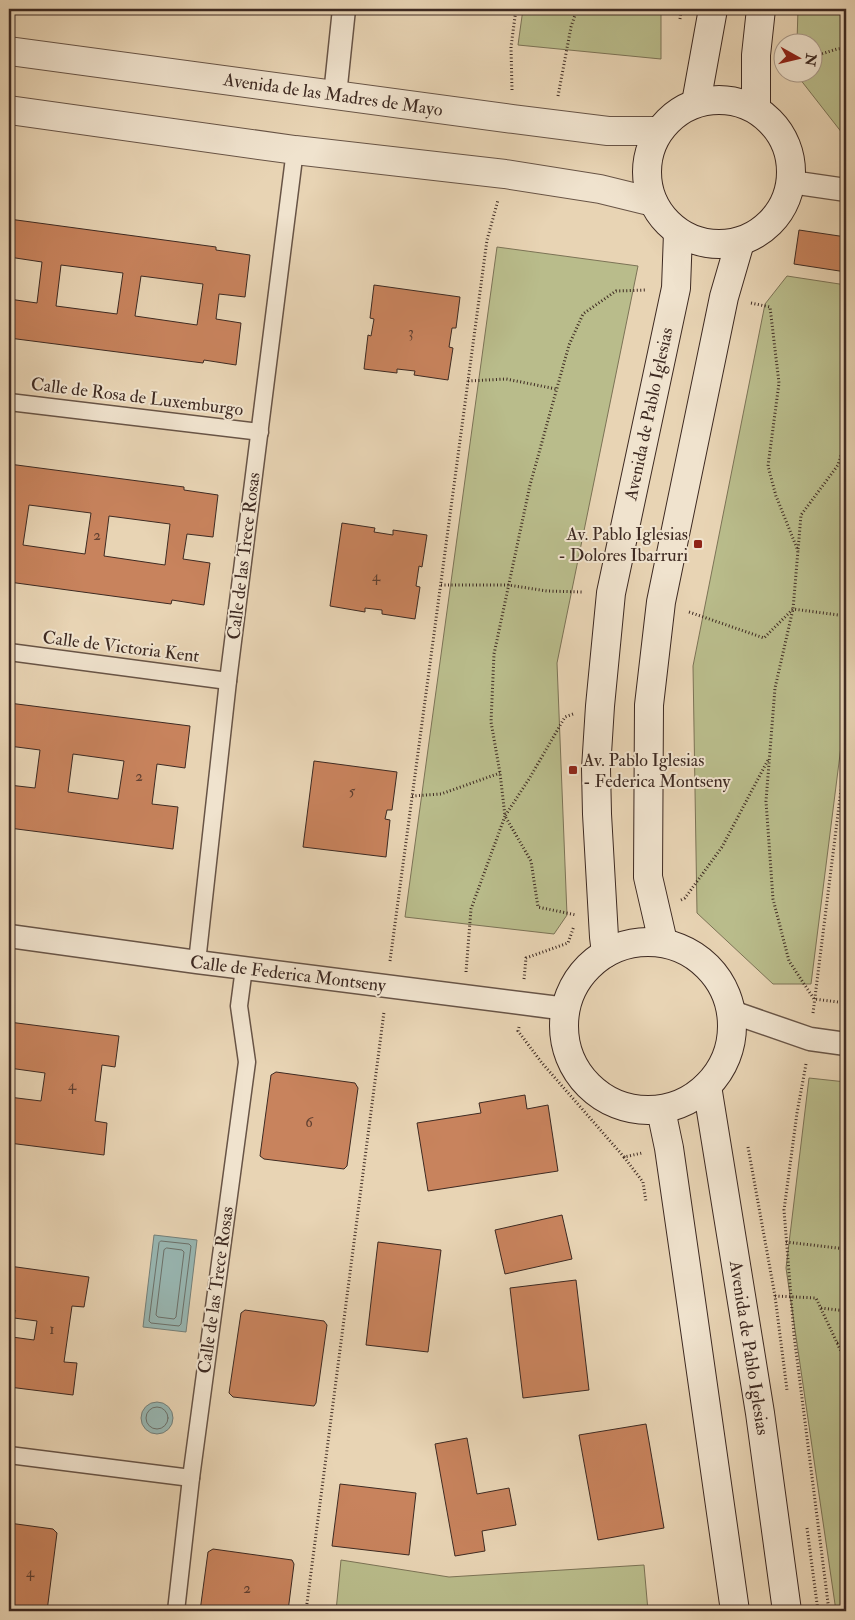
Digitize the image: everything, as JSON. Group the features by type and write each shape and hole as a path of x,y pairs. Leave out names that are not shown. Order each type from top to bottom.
{"main road":[{"path":"696,103 713,9"},
{"path":"756,109 756,55 761,9"},
{"name":"Avenida de las Madres de Mayo","path":"9,51 608,131 659,131"},
{"path":"716,99 726,100 735,101 756,109 772,122 784,138 790,157 791,182 786,203 775,219 759,233 740,242 720,245 696,241 678,233 663,220 653,202 646,176 650,150 659,131 669,119 696,103 716,99"},
{"path":"9,110 295,150 505,174 600,189 653,202"},
{"name":"Avenida de Pablo Iglesias","path":"606,952 596,814 596,769 611,593 676,288 678,233"},
{"path":"663,942 648,877 649,705 661,602 724,297 740,242"},
{"path":"645,941 663,942 671,944 704,962 721,984 732,1012 731,1041 721,1069 708,1086 677,1106 661,1110 637,1110 610,1101 589,1086 572,1062 564,1022 570,993 583,972 606,952 645,941"},
{"name":"Avenida de Pablo Iglesias","path":"708,1086 760,1413 787,1611"},
{"path":"661,1110 669,1148 686,1263 735,1611"}],"street":[{"path":"335,95 344,9"},
{"name":"Calle de las Trece Rosas","path":"197,962 228,681 295,150"},
{"path":"791,182 846,190"},
{"name":"Calle de Rosa de Luxemburgo","path":"9,402 260,432"},
{"name":"Calle de Victoria Kent","path":"9,652 228,681"},
{"name":"Calle de Federica Montseny","path":"9,936 567,1009"},
{"name":"Calle de las Trece Rosas","path":"176,1611 191,1478 247,1062 239,1006 244,968"},
{"path":"732,1012 810,1039 846,1044"},
{"path":"9,1455 191,1478"}],"path":[{"path":"513,119 511,47 516,9"},
{"path":"553,124 571,27 577,9"},
{"path":"822,54 846,48"},
{"path":"306,1611 412,796 487,240 505,174"},
{"path":"464,995 470,910 505,816 491,722 494,654 530,485 569,345 583,314 616,291 676,288"},
{"path":"724,297 770,307 779,383 768,466 776,496 798,551"},
{"path":"468,381 506,379 556,389"},
{"path":"846,439 838,465 801,515 793,609 775,688 766,801 773,898 789,961 814,999 846,1003"},
{"path":"829,1611 790,1297 784,1210 797,1113 810,1039 846,750"},
{"path":"412,796 441,794 500,773"},
{"path":"786,1242 846,1249"},
{"path":"775,1296 816,1298 846,1362"},
{"path":"821,1308 846,1311"},
{"path":"837,1343 846,1343"}],"green space":[{"path":"523,9 661,9 661,59 518,45"},
{"path":"798,9 846,9 846,138 802,82 822,82 822,32 797,32"},
{"path":"497,247 638,266 557,663 567,915 554,934 405,917"},
{"path":"787,276 846,285 846,707 811,984 773,984 697,913 693,666 765,304"},
{"path":"809,1078 846,1082 846,1611 836,1611 786,1268"},
{"path":"341,1560 449,1577 644,1565 648,1611 336,1611"}],"water":[{"path":"154,1235 197,1240 186,1332 143,1327"},
{"path":"157,1402 163,1403 168,1407 172,1412 172,1424 168,1429 163,1433 157,1434 151,1433 146,1429 142,1424 141,1418 142,1412 146,1407 151,1403"}],"building":[{"path":"9,219 216,247 216,250 250,255 245,297 219,294 216,319 241,323 236,365 204,360 203,363 9,338 9,299 37,303 42,262 9,257","holes":["61,265 123,273 117,314 56,306","141,276 203,284 197,325 135,316"]},
{"path":"799,230 846,237 846,272 794,264"},
{"path":"374,285 460,297 456,328 452,328 449,347 453,348 448,380 414,375 415,371 397,369 397,373 364,369 368,335 371,336 374,319 370,318"},
{"path":"9,464 184,487 184,490 218,495 213,537 187,534 183,559 210,563 204,605 172,600 171,604 9,582 9,514 11,502 9,502","holes":["29,505 91,513 85,554 23,545","109,516 170,524 165,565 104,556"]},
{"path":"342,523 375,528 374,532 393,535 393,530 427,535 422,567 419,566 416,586 420,587 415,619 382,614 382,610 365,608 365,612 330,606"},
{"path":"9,703 190,726 185,768 157,764 152,804 178,807 173,849 9,828 9,785 35,788 40,750 9,746","holes":["73,754 124,761 118,799 68,792"]},
{"path":"314,761 397,772 392,810 387,810 385,819 390,820 386,857 303,847"},
{"path":"9,1022 119,1036 115,1067 102,1065 95,1121 107,1123 104,1155 9,1143 9,1097 41,1101 45,1073 9,1068"},
{"path":"276,1072 355,1083 358,1088 347,1166 344,1169 264,1159 260,1156 271,1075"},
{"path":"525,1095 527,1109 548,1105 558,1171 428,1191 417,1123 481,1113 479,1103"},
{"path":"562,1215 572,1259 505,1274 495,1230"},
{"path":"378,1242 441,1250 428,1352 366,1345"},
{"path":"9,1266 89,1277 84,1307 72,1306 64,1362 77,1363 73,1395 9,1387 9,1344 11,1344 12,1337 34,1340 37,1321 14,1318 15,1310 9,1309"},
{"path":"576,1280 589,1390 523,1398 510,1288"},
{"path":"245,1310 324,1321 327,1325 314,1406 233,1397 229,1393 241,1313"},
{"path":"646,1424 664,1528 598,1540 579,1435"},
{"path":"467,1438 477,1494 509,1488 516,1525 482,1531 485,1551 455,1556 435,1444"},
{"path":"340,1484 416,1493 409,1555 332,1546"},
{"path":"9,1523 53,1529 57,1533 47,1611 9,1611"},
{"path":"213,1549 292,1560 294,1564 288,1611 200,1611 208,1552"}],"place":[{"name":"Av. Pablo Iglesias - Dolores Ibarruri","path":"698,544"},
{"name":"Av. Pablo Iglesias - Federica Montseny","path":"573,770"}]}
